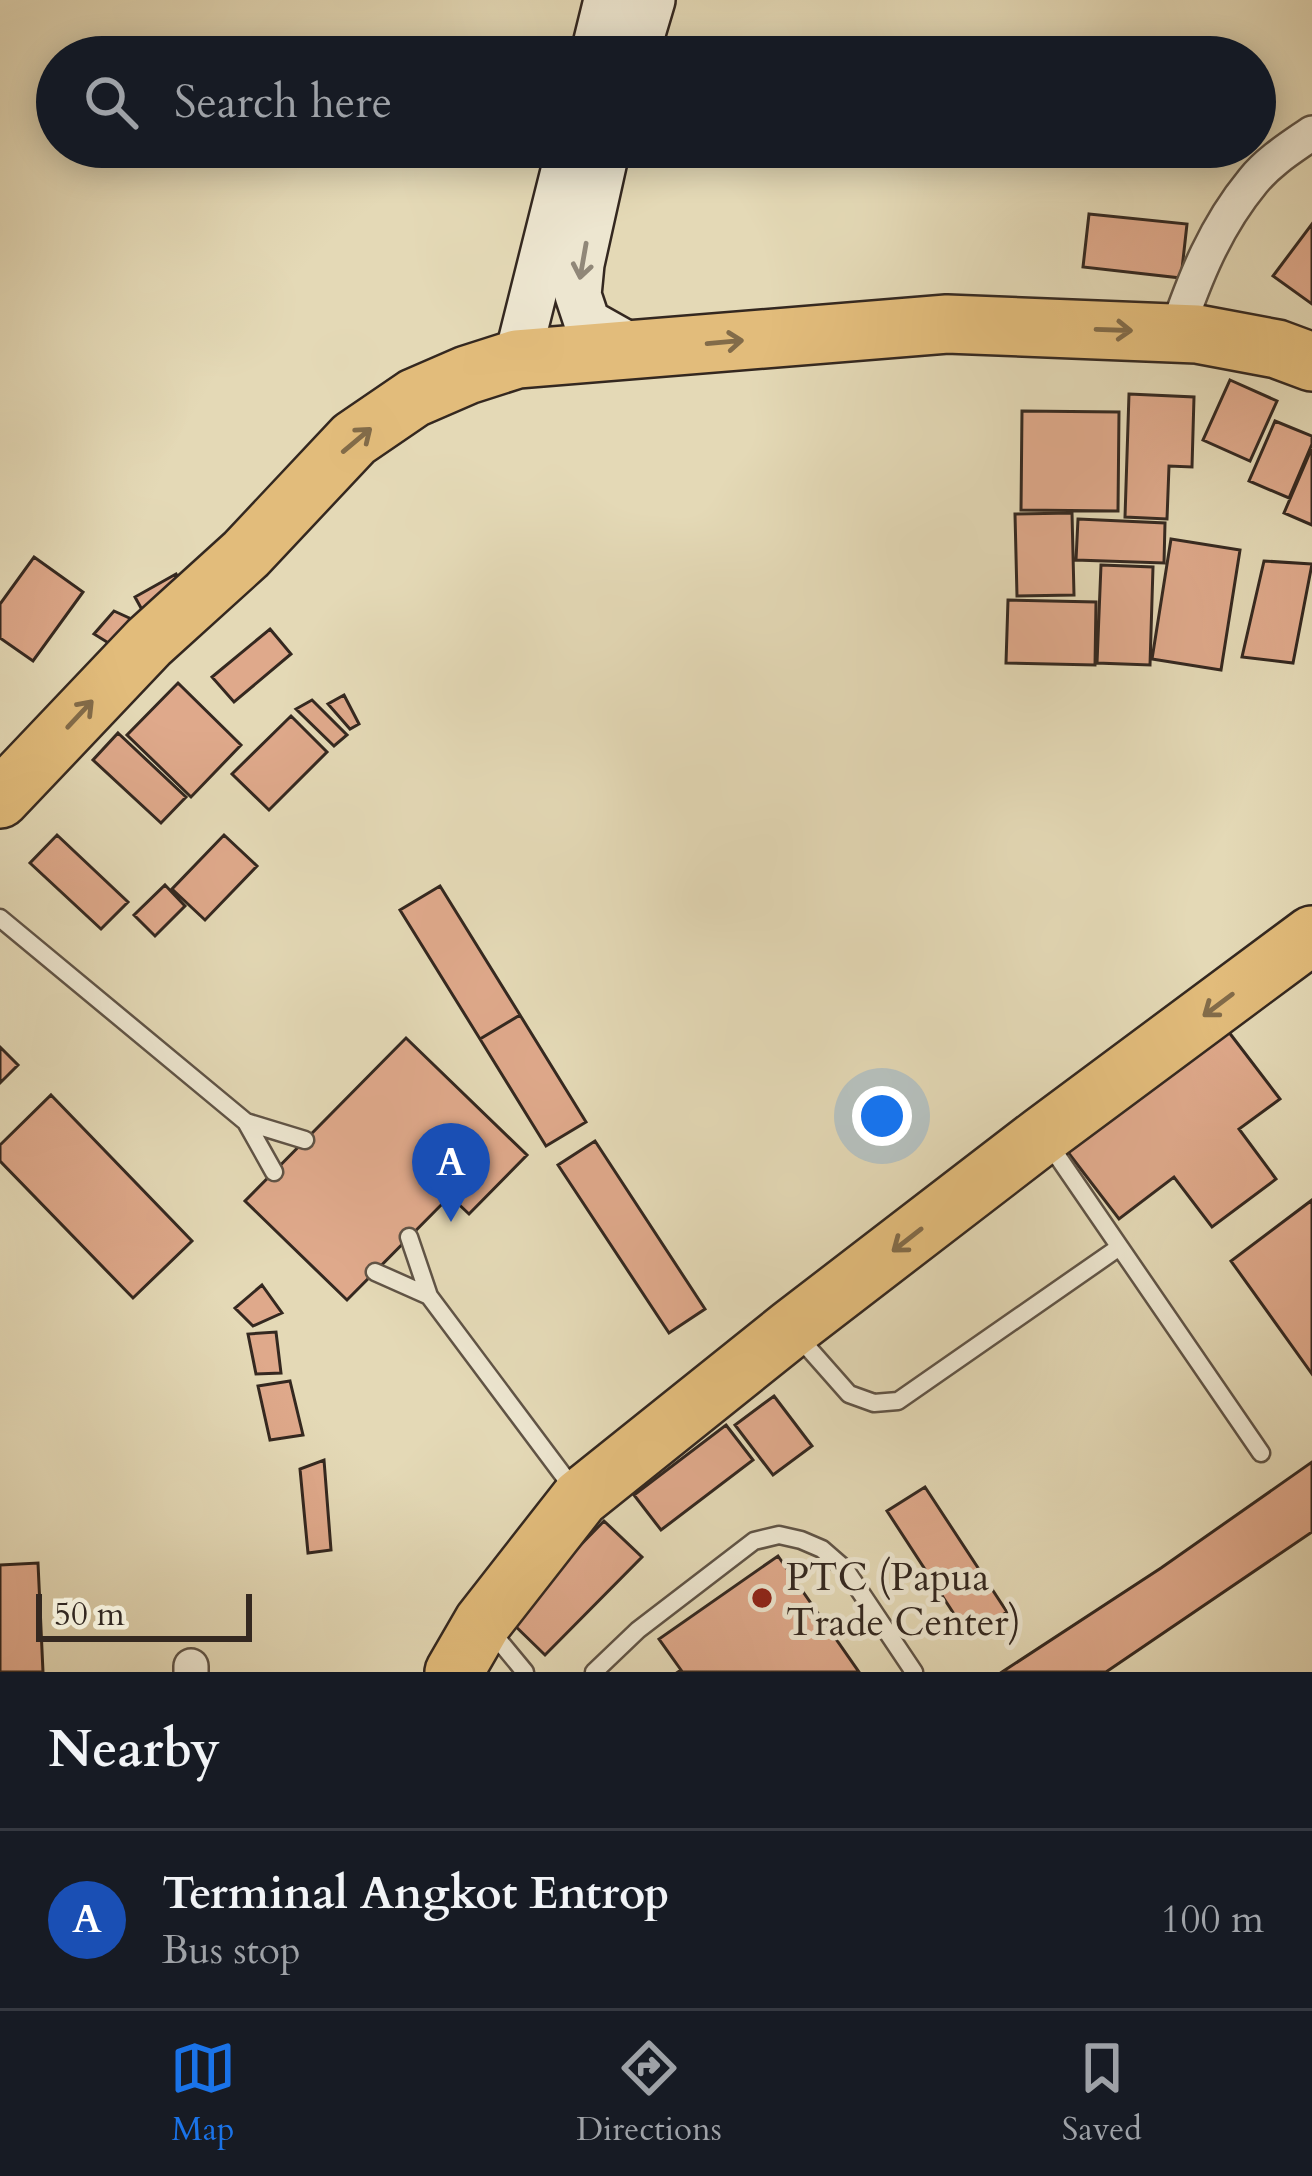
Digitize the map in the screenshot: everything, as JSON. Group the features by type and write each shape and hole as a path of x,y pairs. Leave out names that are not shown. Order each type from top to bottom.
{"highway":[{"path":"0,799 149,642 246,554 354,439 414,398 467,374 517,359 947,324 1197,334 1277,349 1312,362"},
{"path":"454,1672 483,1622 580,1498 792,1328 1312,935"}],"street":[{"path":"599,36 608,0"},
{"path":"641,36 652,0"},
{"path":"1276,162 1312,133"},
{"path":"517,359 565,168"},
{"path":"603,168 578,296 587,322 635,349"},
{"path":"1176,333 1197,271 1254,179 1268,168"}],"lane":[{"path":"0,918 246,1122 274,1172"},
{"path":"246,1122 305,1141"},
{"path":"1043,1135 1261,1453"},
{"path":"409,1237 429,1296 580,1498"},
{"path":"792,1328 849,1394 874,1403 898,1401 1118,1248"},
{"path":"375,1272 429,1296"},
{"path":"594,1672 638,1630 754,1541 778,1535 823,1549 845,1569 914,1672"},
{"path":"483,1622 525,1672"}],"building":[{"path":"1089,214 1187,224 1181,278 1083,267"},
{"path":"1312,224 1312,304 1273,276"},
{"path":"1230,380 1277,401 1250,461 1203,440"},
{"path":"1129,394 1194,397 1192,467 1169,466 1167,519 1125,517"},
{"path":"1022,411 1119,412 1118,511 1021,510"},
{"path":"1275,421 1312,436 1289,498 1249,481"},
{"path":"1312,451 1312,525 1284,513"},
{"path":"1072,513 1074,595 1017,596 1015,514"},
{"path":"1078,519 1165,523 1164,563 1076,560"},
{"path":"1171,539 1240,550 1221,670 1152,659"},
{"path":"34,557 83,592 33,661 0,638 0,604"},
{"path":"1264,561 1312,564 1293,663 1242,657"},
{"path":"1101,565 1153,567 1150,665 1097,663"},
{"path":"176,574 185,592 146,617 135,597"},
{"path":"1008,600 1096,602 1095,665 1006,663"},
{"path":"114,611 140,623 123,652 94,634"},
{"path":"270,629 291,654 234,702 212,677"},
{"path":"178,683 241,745 191,797 127,735"},
{"path":"344,695 359,724 350,729 328,704"},
{"path":"312,700 347,735 334,746 296,709"},
{"path":"291,716 327,752 269,810 232,774"},
{"path":"118,733 186,797 161,823 93,760"},
{"path":"57,835 128,902 101,929 30,863"},
{"path":"224,835 257,866 205,920 172,889"},
{"path":"165,885 185,906 155,936 134,915"},
{"path":"440,886 520,1015 480,1039 400,910"},
{"path":"520,1015 586,1122 546,1146 480,1039"},
{"path":"1228,1031 1280,1099 1239,1129 1276,1179 1212,1227 1174,1177 1119,1219 1067,1151"},
{"path":"406,1038 527,1155 469,1214 450,1196 347,1300 245,1201"},
{"path":"0,1047 18,1065 0,1083"},
{"path":"51,1095 192,1241 133,1298 0,1161 0,1145"},
{"path":"595,1141 705,1309 669,1333 558,1165"},
{"path":"1312,1200 1312,1374 1231,1261"},
{"path":"262,1285 282,1313 253,1326 235,1308"},
{"path":"276,1332 281,1373 256,1374 248,1334"},
{"path":"290,1381 303,1435 270,1440 258,1386"},
{"path":"774,1396 812,1446 773,1475 735,1425"},
{"path":"726,1425 753,1460 661,1530 634,1495"},
{"path":"324,1460 331,1550 308,1553 300,1469"},
{"path":"1312,1462 1312,1532 1106,1672 1002,1672 1161,1568"},
{"path":"925,1487 1007,1612 969,1637 887,1511"},
{"path":"604,1521 642,1557 545,1655 508,1619"},
{"name":"PTC (Papua Trade Center)","path":"778,1556 859,1672 678,1672 659,1639"},
{"path":"38,1563 43,1672 0,1672 0,1565"}],"place":[{"name":"Terminal Angkot Entrop","path":"451,1222"},
{"name":"PTC (Papua Trade Center)","path":"762,1598"}]}
